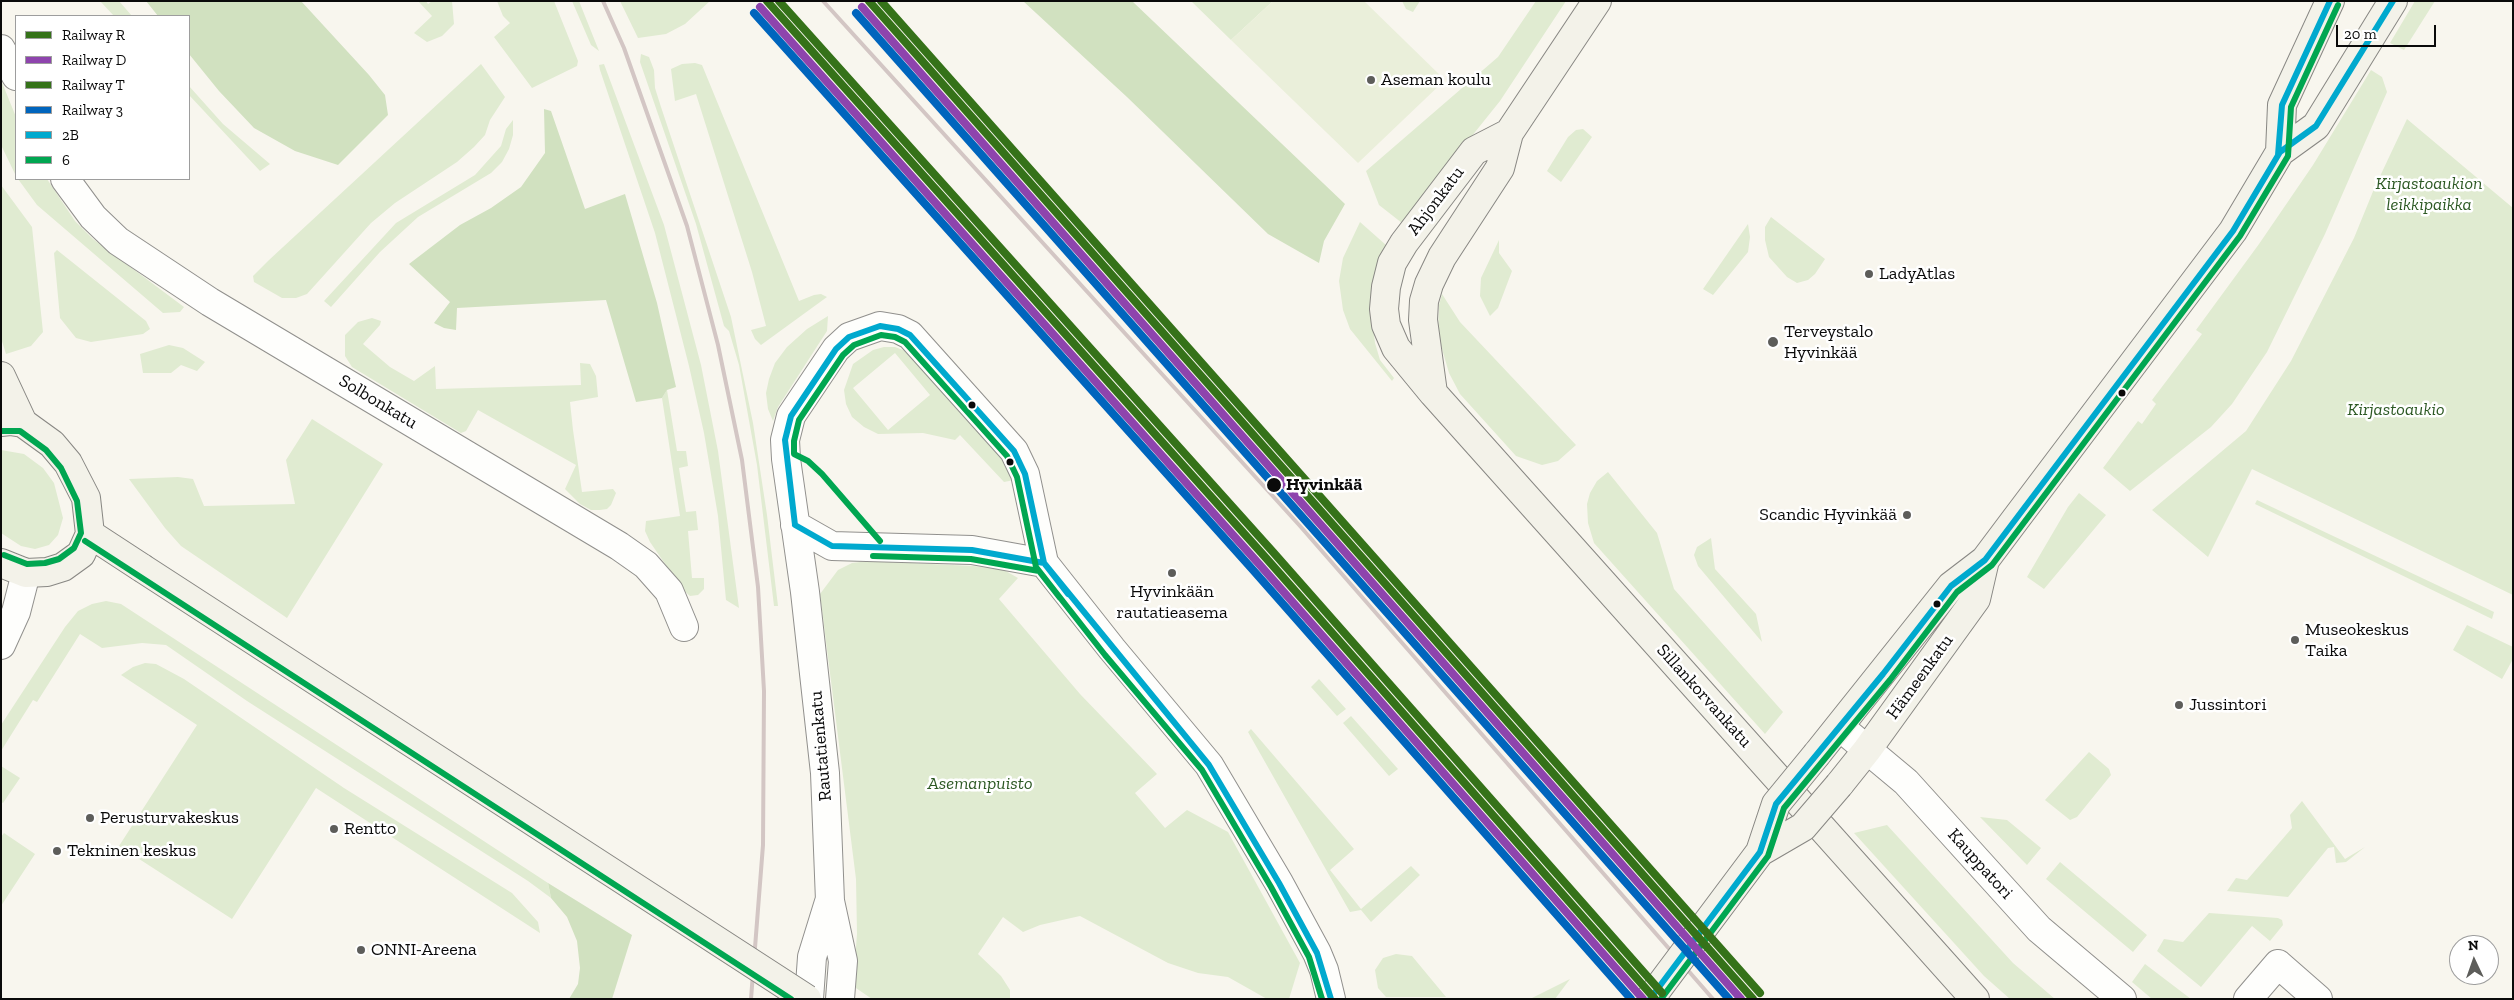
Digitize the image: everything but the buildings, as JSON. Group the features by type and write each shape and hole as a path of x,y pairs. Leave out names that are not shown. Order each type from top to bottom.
{"main road":[{"name":"Ahjonkatu","path":"1433,393 1423,320 1424,301 1429,284 1442,257 1500,168 1509,133 1598,1"},
{"name":"Hämeenkatu","path":"2280,152 2282,106 2330,1"},
{"name":"Hämeenkatu","path":"1760,852 1776,804 1952,586 1985,560 2233,231 2280,152 2316,126 2384,4"},
{"name":"Ahjonkatu","path":"1386,288 1392,263 1404,243 1474,151 1509,133"},
{"name":"Sillankorvankatu","path":"1386,288 1386,325 1396,348 1433,393 1975,999"},
{"path":"1,376 12,423 52,444 68,463 86,498 90,514 90,534 81,554 63,568 47,572 14,568"},
{"path":"90,534 808,999"},
{"name":"Hämeenkatu","path":"1760,852 1803,827 1867,750 1976,599 1985,560"},
{"path":"1650,999 1760,852"}],"street":[{"path":"1,49 15,74"},
{"name":"Solbonkatu","path":"66,180 93,217 126,246 218,307 619,546 646,565 669,591 684,626"},
{"name":"Rautatienkatu","path":"840,999 843,961 830,901 825,773 805,592 785,440 791,416 836,348 849,337 880,326 892,327 910,335 1014,452 1025,474 1044,563 1208,765 1287,898 1317,954 1330,995"},
{"path":"795,525 832,546 972,550 1044,563"},
{"path":"805,592 832,546"},
{"path":"1,645 16,612 14,568"},
{"name":"Kauppatori","path":"1840,727 1906,782 2039,929 2122,999"},
{"name":"Rautatienkatu","path":"808,999 812,957 830,901"},
{"path":"2248,999 2278,964 2318,999"}],"green space":[{"path":"100,1 119,1 131,15 113,15"},
{"path":"146,1 301,1 385,95 388,115 338,165 295,151 254,128 219,91 190,55 190,15 157,15"},
{"path":"418,1 426,1 428,4 432,1 452,1 454,24 442,36 427,42 414,33 432,16"},
{"path":"497,1 554,1 578,61 577,66 532,88 494,37 510,23 503,16"},
{"path":"572,1 579,1 599,51 591,45"},
{"path":"620,1 710,1 685,24 666,34 638,38"},
{"path":"1023,1 1132,1 1345,204 1324,241 1319,263 1268,234 1127,97"},
{"path":"1191,1 1273,1 1231,40"},
{"name":"Aseman koulu","path":"1273,1 1364,1 1445,80 1358,163 1231,40"},
{"path":"1402,1 1420,1 1413,12 1406,9"},
{"path":"1536,1 1566,1 1500,101 1402,223 1379,205 1366,171 1498,57"},
{"path":"2415,1 2435,1 2404,50 2390,43"},
{"path":"641,54 649,57 654,70 655,88 731,317 753,423 778,606 774,606 757,465 739,365 729,331 724,326 696,224 640,62"},
{"path":"695,63 702,65 799,301 821,294 827,297 761,345 755,339 751,330 766,326 752,272 696,94 675,101 671,69 682,64"},
{"path":"481,64 505,97 490,120 485,135 474,147 457,162 395,203 371,223 307,294 296,298 282,298 254,282 253,276 269,260"},
{"path":"604,64 664,225 701,365 718,451 739,608 726,600 718,516 704,433 689,366 655,233 600,70 599,65"},
{"path":"2371,70 2382,77 2387,92 2325,234 2267,352 2232,404 2211,427 2130,491 2103,468 2138,421 2142,424 2156,404 2152,400 2202,334 2196,330 2259,244 2313,165"},
{"path":"1,80 15,115 15,174 1,145"},
{"path":"190,87 223,124 270,164 260,171 190,96"},
{"path":"544,109 551,111 585,209 625,194 657,303 676,387 667,390 662,398 636,402 606,300 457,308 456,330 444,328 434,323 450,302 409,264 460,225 491,208 521,187 545,153"},
{"name":"Kirjastoaukio","path":"2407,119 2513,208 2513,595 2252,469 2208,557 2152,510 2246,431 2291,361 2354,238 2374,189"},
{"path":"513,120 513,135 509,149 502,162 491,173 418,217 380,252 331,307 324,301 396,223 475,175 501,146 506,129"},
{"path":"1583,129 1592,137 1561,182 1547,171 1568,137 1576,130"},
{"path":"19,180 48,180 75,221 93,239 184,307 180,312 163,313 37,205"},
{"path":"1,185 32,227 43,332 31,346 6,354 1,338"},
{"path":"1771,217 1825,259 1815,274 1808,280 1797,283 1787,277 1769,257 1765,240 1765,227"},
{"path":"1360,222 1386,245 1374,277 1370,303 1375,343 1380,360 1394,378 1392,381 1350,329 1343,310 1339,281 1343,258"},
{"path":"1748,224 1750,237 1748,252 1713,295 1703,289"},
{"path":"1499,240 1499,253 1512,271 1498,308 1490,316 1480,296 1481,278"},
{"path":"57,250 146,321 150,329 143,334 91,342 76,338 60,318 54,253"},
{"path":"1442,294 1460,322 1576,445 1558,461 1542,465 1516,456 1460,394 1449,373 1438,335 1439,305"},
{"path":"828,316 827,331 778,407 773,421 768,409 766,393 775,363 787,347 807,329"},
{"path":"372,318 381,321 380,325 363,344 390,367 414,381 435,366 436,389 581,385 580,363 590,364 596,376 598,397 570,402 582,492 613,489 616,493 611,505 607,509 591,510 580,504 565,489 576,465 478,410 466,431 461,433 352,367 345,356 345,335 358,322"},
{"path":"169,345 183,348 205,362 197,371 181,365 171,373 143,373 140,354"},
{"path":"895,347 911,353 998,447 1014,480 1004,482 960,435 955,440 923,433 878,434 864,427 852,417 846,404 844,390 853,364 873,350","holes":["895,353 930,395 888,430 853,388"]},
{"path":"667,390 677,451 686,451 688,466 679,468 686,512 696,511 698,530 688,531 692,578 704,578 704,589 698,595 690,596 683,590 650,542 645,531 646,521 680,516 662,398"},
{"path":"312,419 383,464 287,618 181,546 165,528 129,479 178,477 193,479 204,506 295,504 286,460"},
{"path":"1,450 24,454 43,468 54,483 63,518 58,535 49,545 35,549 21,546 1,533"},
{"path":"1608,472 1657,533 1674,589 1783,712 1765,734 1594,543 1588,523 1587,504 1590,493 1597,481"},
{"path":"2079,493 2106,515 2044,589 2027,577 2068,507"},
{"path":"2257,500 2494,612 2492,619 2255,504"},
{"path":"1711,538 1715,569 1756,614 1762,642 1698,566 1694,555 1697,547"},
{"name":"Asemanpuisto","path":"869,561 973,566 1004,570 1018,578 999,599 1080,694 1157,774 1135,793 1165,828 1187,810 1228,832 1300,963 1289,999 1267,999 1228,977 1198,973 1168,963 1080,916 1040,925 1023,932 1003,917 978,954 1001,976 1010,990 1010,999 872,999 853,986 857,934 856,879 820,594 838,570 852,563"},
{"path":"106,601 121,604 548,883 551,898 528,881 247,701 166,645 142,643 102,648 80,634 37,702 33,700 1,751 1,725 65,627 78,611 92,604"},
{"path":"2467,625 2513,647 2513,659 2502,679 2453,650"},
{"path":"145,663 156,664 184,679 344,788 512,893 538,922 540,933 316,788 232,919 119,846 197,725 121,675 133,667"},
{"path":"1319,679 1346,709 1337,716 1311,687"},
{"path":"1351,716 1398,769 1389,776 1343,723"},
{"path":"1251,729 1354,849 1330,870 1361,909 1411,866 1420,875 1371,922 1361,910 1350,912 1248,732"},
{"path":"2089,752 2109,769 2111,775 2077,817 2070,820 2045,800"},
{"path":"1,766 20,778 3,803 1,802"},
{"path":"2302,801 2345,859 2365,847 2346,862 2336,863 2334,847 2328,848 2288,897 2227,891 2236,878 2247,880 2292,828 2290,815"},
{"path":"1980,817 2007,820 2041,848 2027,865"},
{"path":"1887,825 2013,963 2055,999 2010,999 1984,976 1854,833"},
{"path":"4,833 35,854 1,906 1,837"},
{"path":"2060,862 2147,935 2133,952 2046,879"},
{"path":"548,883 632,935 612,999 569,999 578,984 580,968 577,941 567,917 551,898"},
{"path":"2209,913 2278,918 2282,920 2283,925 2270,941 2252,926 2201,987 2157,951 2164,939 2183,942"},
{"path":"1396,954 1412,956 1446,997 1386,997 1378,988 1375,970 1383,958"},
{"path":"2145,964 2191,999 2152,999 2132,982"},
{"path":"1570,979 1555,999 1530,999"}],"railway":[{"path":"603,1 624,48 687,226 718,345 742,460 758,587 764,691 763,845 751,999"},
{"path":"823,1 1300,526 1713,999"}],"rail line":[{"name":"R","path":"767,1 1266,558 1655,999"},
{"name":"T","path":"779,1 1273,552 1662,993"},
{"name":"R","path":"869,1 1753,999"},
{"name":"T","path":"881,1 1760,993"},
{"name":"D","path":"760,7 1259,564 1643,999"},
{"name":"D","path":"862,7 1741,999"},
{"name":"3","path":"754,13 1253,570 1631,999"},
{"name":"3","path":"856,13 1729,999"}],"transit line":[{"name":"2B","path":"2278,155 2282,105 2330,1"},
{"name":"2B","path":"1650,999 1760,852 1776,804 1883,674 1951,586 1985,560 2233,231 2280,152 2316,126 2393,1"},
{"name":"6","path":"1661,999 1768,856 1784,808 1890,680 1957,592 1992,565 2240,236 2288,156 2291,107 2338,5"},
{"name":"2B","path":"795,525 785,440 791,416 836,349 849,337 880,326 898,329 910,335 1014,451 1025,474 1044,563 1209,765 1279,883 1317,953 1331,999"},
{"name":"6","path":"880,541 822,474 808,461 794,454 794,441 799,420 843,355 854,345 881,335 895,337 905,342 1007,456 1017,477 1036,567 1105,655 1202,770 1271,887 1309,957 1322,999"},
{"name":"6","path":"2,431 20,431 46,450 61,468 77,501 81,533 74,548 59,559 45,563 27,564 4,555"},
{"name":"2B","path":"795,525 832,546 972,550 1044,563 1068,594"},
{"name":"6","path":"85,541 791,999"},
{"name":"6","path":"873,556 971,559 1039,571 1060,598"}],"place":[{"name":"Aseman koulu","path":"1371,80"},
{"name":"LadyAtlas","path":"1869,274"},
{"name":"Terveystalo Hyvinkää","path":"1773,342"},
{"name":"Hyvinkää","path":"1274,485"},
{"name":"Scandic Hyvinkää","path":"1907,515"},
{"name":"Hyvinkään rautatieasema","path":"1172,573"},
{"name":"Museokeskus Taika","path":"2295,640"},
{"name":"Jussintori","path":"2179,705"},
{"name":"Perusturvakeskus","path":"90,818"},
{"name":"Rentto","path":"334,829"},
{"name":"Tekninen keskus","path":"57,851"},
{"name":"ONNI-Areena","path":"361,950"}],"park label":[{"name":"Kirjastoaukion leikkipaikka","path":"2429,194"}]}
